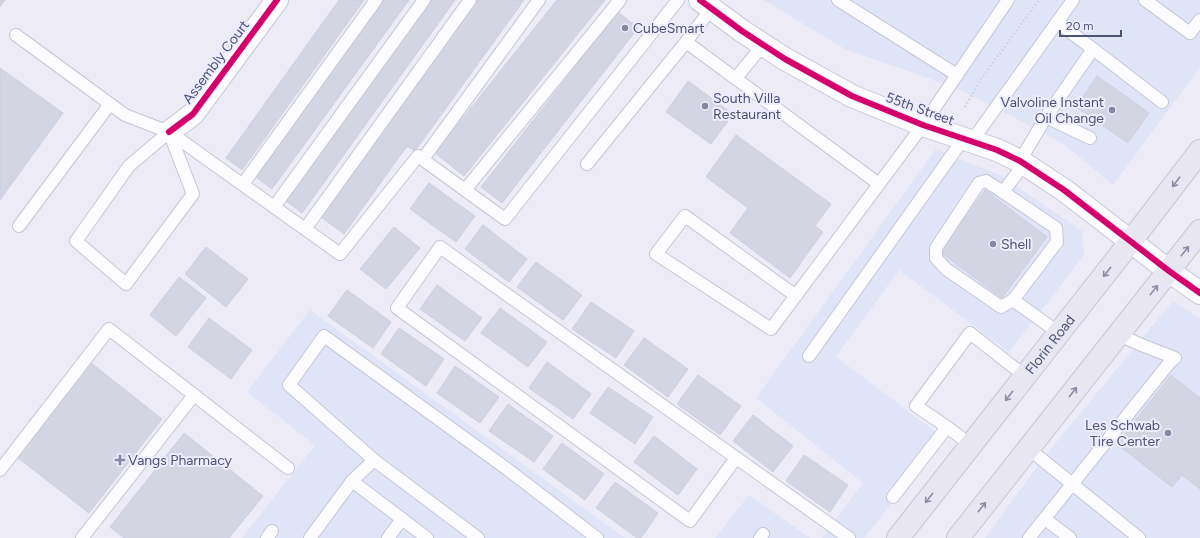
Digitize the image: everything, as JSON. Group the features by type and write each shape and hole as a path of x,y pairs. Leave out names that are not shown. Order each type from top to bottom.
{"main road":[{"name":"Florin Road","path":"898,538 1131,241 1200,150"},
{"path":"958,538 1200,231"}],"street":[{"name":"Assembly Court","path":"169,132 193,114 277,0"},
{"name":"55th Street","path":"706,3 763,45 785,59 852,96 923,125 997,150 1022,163 1064,190 1200,293"}],"lane":[{"path":"242,184 376,0"},
{"path":"274,207 424,0"},
{"path":"305,229 470,0"},
{"path":"423,159 539,0"},
{"path":"465,190 620,0"},
{"path":"16,35 125,115 169,132 340,254 418,156 505,219 678,0"},
{"path":"838,0 957,75"},
{"path":"796,296 685,216 656,254 771,330 923,125 1008,0"},
{"path":"809,356 968,139 1073,0"},
{"path":"1146,0 1190,33 1200,20"},
{"path":"587,164 686,42 706,3"},
{"path":"1057,22 1162,102"},
{"path":"686,42 879,184"},
{"path":"736,78 763,45"},
{"path":"1003,192 1022,163 1046,117 1093,49"},
{"path":"19,226 110,104"},
{"path":"1046,117 1090,138"},
{"path":"169,132 193,194 126,284 76,241 129,166 169,132"},
{"path":"986,181 1056,228 1058,242 1013,300 1001,307 946,269 936,258 936,248 979,183 986,181"},
{"path":"736,458 690,521 397,308 440,247 849,538"},
{"path":"1013,300 1059,333"},
{"path":"0,470 110,330 288,468"},
{"path":"971,445 948,427 916,406 970,333 1025,376"},
{"path":"1029,538 1170,362 1175,358 1119,335"},
{"path":"478,538 374,460 289,385 324,336 507,469 597,538"},
{"path":"82,538 194,395"},
{"path":"893,497 948,427"},
{"path":"1029,449 1139,538"},
{"path":"310,538 352,481 374,460"},
{"path":"352,481 427,538"},
{"path":"388,538 402,519"},
{"path":"1045,519 1070,538"}],"path":[{"path":"965,108 981,80 1039,0"}],"shaded area":[{"path":"764,0 1200,0 1200,67 1113,185 1065,145 1009,115 956,88 845,49"},
{"path":"936,149 1000,175 1082,231 1084,255 1009,352 899,270 836,357 944,438 864,538 822,538 863,483 756,398"},
{"path":"1173,301 1200,318 1200,538 985,538 1045,456"},
{"path":"310,310 625,538 242,538 315,445 247,392"},
{"path":"749,495 810,538 715,538"}],"building":[{"path":"0,0 5,0 0,7"},
{"path":"339,0 364,0 242,170 226,158"},
{"path":"384,0 409,0 272,189 256,177"},
{"path":"430,0 455,0 302,213 286,201"},
{"path":"477,0 524,0 415,151 407,146 344,234 321,217"},
{"path":"557,0 605,0 464,176 435,153"},
{"path":"618,12 638,28 502,203 481,187"},
{"path":"0,68 63,113 0,200"},
{"name":"Valvoline Instant Oil Change","path":"1097,76 1149,113 1128,143 1076,107"},
{"path":"688,81 733,114 711,144 666,112"},
{"path":"736,135 831,204 815,226 823,232 790,278 730,233 748,208 706,177"},
{"path":"429,183 475,216 456,242 410,209"},
{"name":"Shell","path":"985,190 1047,237 1002,298 940,252"},
{"path":"483,225 527,259 509,282 465,249"},
{"path":"394,227 420,248 386,289 360,269"},
{"path":"206,247 248,279 226,307 185,274"},
{"path":"536,262 582,295 563,320 517,287"},
{"path":"179,277 206,298 176,336 150,315"},
{"path":"437,285 482,318 465,341 420,309"},
{"path":"347,290 391,322 373,348 328,316"},
{"path":"591,302 634,331 616,358 572,329"},
{"path":"500,308 547,342 528,367 481,333"},
{"path":"209,318 252,350 231,379 188,347"},
{"path":"399,328 444,359 426,386 381,354"},
{"path":"644,338 688,369 668,397 624,365"},
{"path":"547,362 591,394 573,419 529,388"},
{"path":"91,363 162,419 89,513 17,457"},
{"path":"455,366 499,397 480,423 437,393"},
{"path":"698,375 741,406 720,435 677,404"},
{"path":"1171,375 1200,398 1200,489 1182,475 1172,487 1117,444"},
{"path":"608,387 653,417 635,444 590,413"},
{"path":"508,404 553,436 534,462 489,431"},
{"path":"753,415 793,446 773,472 733,441"},
{"path":"184,433 263,496 229,538 124,538 110,527"},
{"path":"654,436 697,469 678,495 634,462"},
{"path":"562,443 604,474 585,500 543,469"},
{"path":"804,455 848,485 830,512 786,481"},
{"path":"615,482 658,513 641,538 637,538 596,508"}],"cycle path":[{"path":"169,132 193,114 277,0"},
{"path":"700,0 742,31 785,59 852,96 923,125 997,150 1020,161 1064,190 1200,293"}],"place":[{"name":"CubeSmart","path":"625,28"},
{"name":"South Villa Restaurant","path":"705,106"},
{"name":"Valvoline Instant Oil Change","path":"1112,110"},
{"name":"Shell","path":"993,244"},
{"name":"Les Schwab Tire Center","path":"1168,433"},
{"name":"Vangs Pharmacy","path":"120,460"}]}
